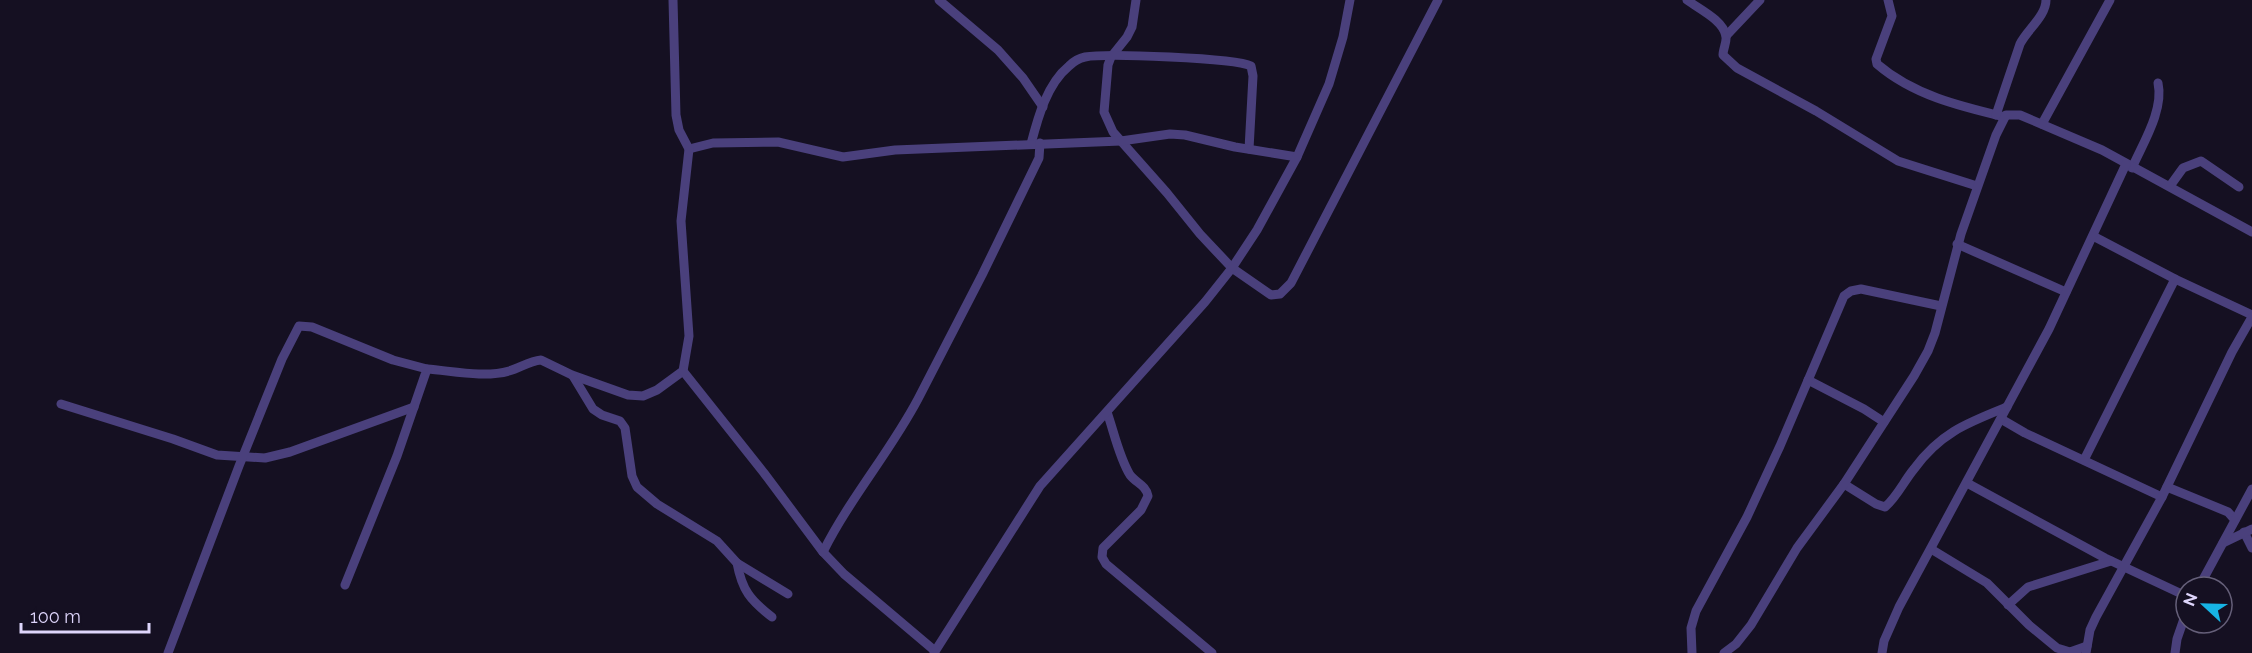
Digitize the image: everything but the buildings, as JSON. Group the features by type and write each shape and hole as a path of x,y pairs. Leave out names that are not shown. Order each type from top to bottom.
{"street":[{"path":"168,653 242,458 282,359 299,326 312,327 393,360 428,369 486,374 509,371 541,360 572,375 628,395 643,396 657,390 683,371 689,336 681,221 688,149 679,130 676,115 674,0"},
{"path":"939,0 998,51 1023,78 1043,107"},
{"path":"1136,0 1133,20 1127,37 1111,57 1105,83 1104,112 1113,132 1232,268 1271,295 1280,294 1291,283 1438,0"},
{"path":"683,371 765,473 823,552 860,588 935,652 1040,486 1205,302 1232,268 1257,230 1297,157 1329,84 1344,37 1350,0"},
{"path":"1687,0 1718,22 1726,36"},
{"path":"1760,0 1726,36 1723,55 1737,68 1835,122 1898,162 1977,186"},
{"path":"1888,0 1892,16 1876,59 1877,64 1914,90 1947,102 2000,116 2012,114 2042,124 2102,150 2252,232"},
{"path":"1724,653 1736,644 1750,625 1797,548 1844,484 1928,351 1958,244 2000,116 2020,44 2043,13 2046,0"},
{"path":"2042,124 2110,0"},
{"path":"823,552 841,520 907,420 982,275 1039,158 1035,143 1043,107 1050,90 1069,65 1083,58 1111,57 1207,60 1247,64 1253,71 1249,149"},
{"path":"1882,653 1884,641 1899,607 2007,407 2129,166 2156,110 2159,100 2158,83"},
{"path":"688,149 713,143 778,142 843,157 895,150 1121,141 1170,134 1297,157"},
{"path":"2170,186 2183,168 2200,161 2238,187"},
{"path":"1931,549 1979,577 2056,648 2070,652 2086,649 2096,617 2162,497 2232,352 2252,316 2093,236"},
{"path":"1958,244 2066,292"},
{"path":"2084,460 2175,279"},
{"path":"1692,653 1691,628 1696,611 1747,517 1844,296 1860,289 1874,290 1941,306"},
{"path":"345,585 397,456 428,369"},
{"path":"572,375 593,409 602,415 620,421 625,428 631,470 637,486 657,504 717,541 737,563 788,594"},
{"path":"1808,380 1884,422"},
{"path":"61,404 128,424 217,455 242,458 265,458 290,452 414,407"},
{"path":"1844,484 1885,507 1915,467 1940,441 1959,426 2007,407"},
{"path":"1107,412 1126,466 1133,479 1146,489 1148,496 1141,510 1103,548 1102,557 1106,564 1212,653"},
{"path":"2001,418 2162,497"},
{"path":"1966,483 2123,568 2174,591"},
{"path":"2167,487 2228,512 2235,520"},
{"path":"2206,575 2252,489"},
{"path":"2223,543 2248,530 2252,548"},
{"path":"2008,605 2028,587 2111,561"},
{"path":"737,563 741,582 748,596 772,617"},
{"path":"2175,653 2178,635"}]}
